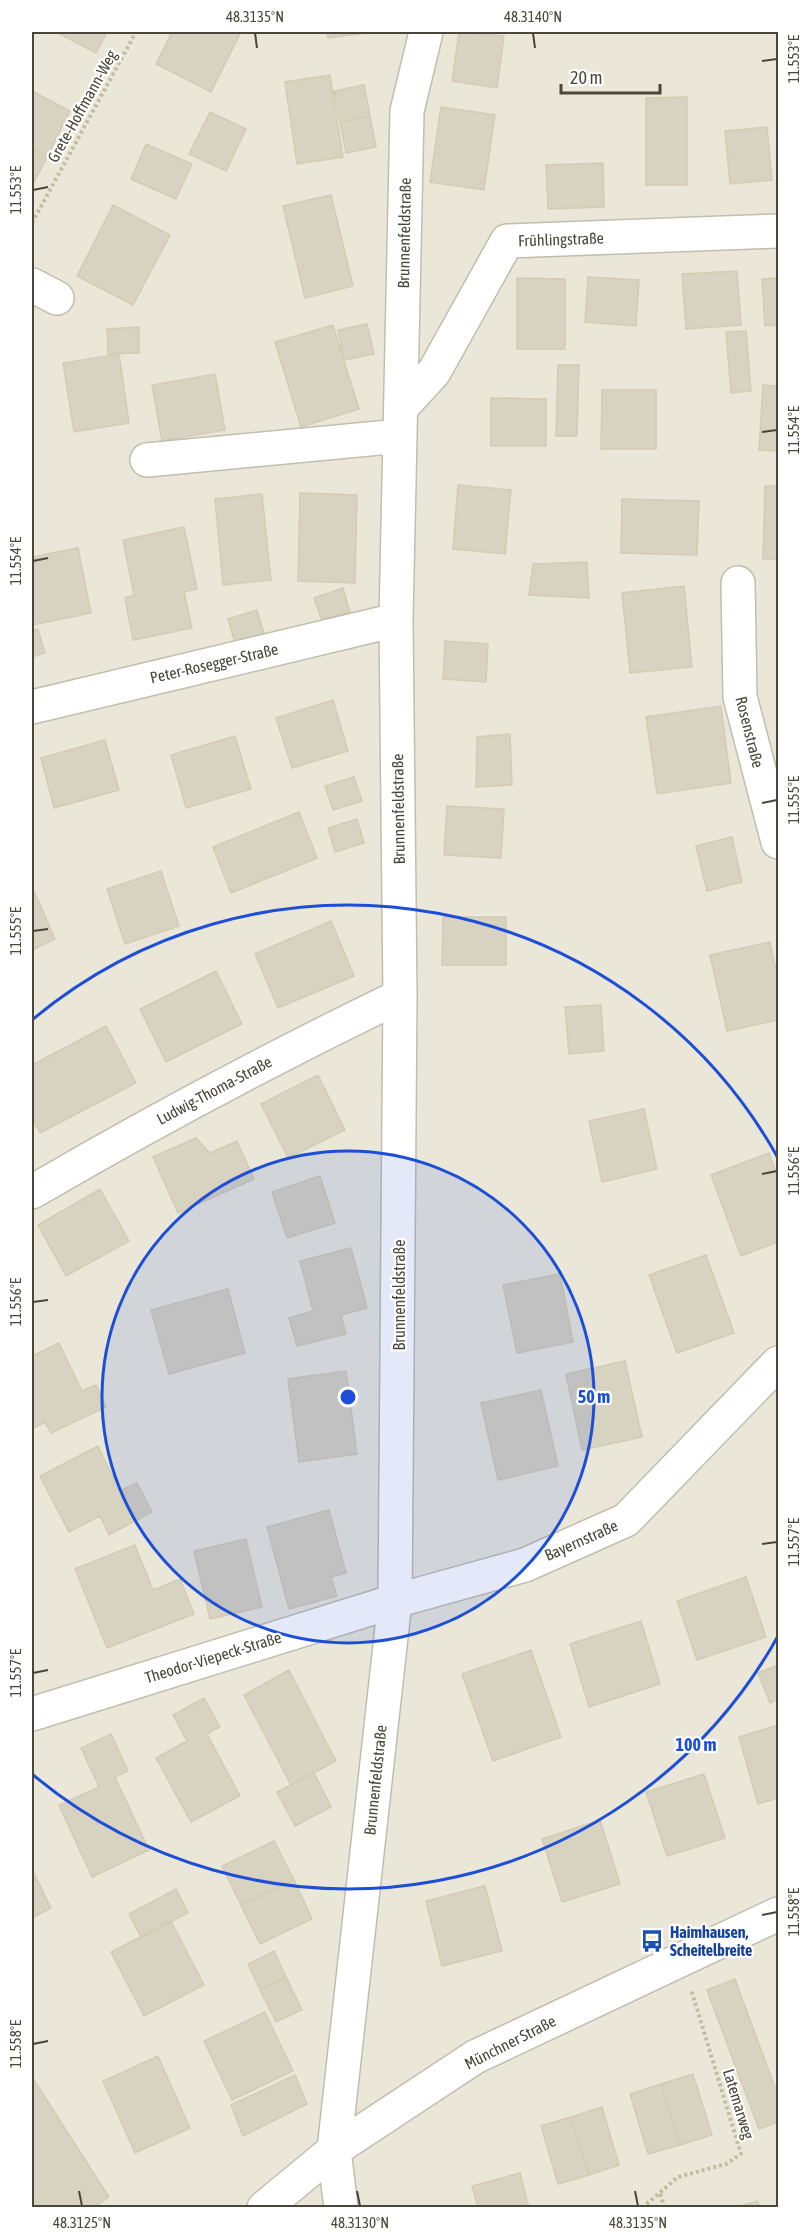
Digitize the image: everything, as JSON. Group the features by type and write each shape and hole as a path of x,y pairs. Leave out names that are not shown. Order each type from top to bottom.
{"street":[{"name":"Brunnenfeldstraße","path":"341,2208 334,2150 395,1601 400,996 396,620 407,111 426,32"},
{"name":"Frühlingstraße","path":"400,422 434,372 507,241 778,231"},
{"path":"147,460 400,422"},
{"name":"Rosenstraße","path":"738,583 740,697 778,842"},
{"name":"Peter-Rosegger-Straße","path":"32,707 396,620"},
{"name":"Ludwig-Thoma-Straße","path":"32,1192 137,1131 281,1054 400,996"},
{"name":"Bayernstraße","path":"395,1601 525,1565 626,1520 778,1363"},
{"name":"Theodor-Viepeck-Straße","path":"33,1706 395,1601"},
{"name":"Münchner Straße","path":"264,2208 334,2150 475,2057 778,1914"}],"path":[{"name":"Grete-Hoffmann-Weg","path":"32,223 136,32"},
{"name":"Latemarweg","path":"660,2194 678,2177 726,2164 741,2154 691,1988 676,1961"},
{"path":"642,2208 660,2194 665,2208"}],"shaded area":[{"path":"32,32 778,32 778,2207 32,2207"}],"building":[{"path":"56,32 107,32 96,53"},
{"path":"172,32 241,32 211,92 156,64"},
{"path":"327,32 366,32 366,33 328,38"},
{"path":"459,32 504,36 497,88 452,81"},
{"path":"330,75 343,157 297,164 285,82"},
{"path":"364,85 370,116 340,122 334,91"},
{"path":"32,91 70,111 47,157 32,148"},
{"path":"687,97 687,185 646,185 646,98"},
{"path":"441,107 495,115 484,190 430,182"},
{"path":"210,112 246,129 226,171 189,154"},
{"path":"370,116 376,147 346,153 340,122"},
{"path":"767,127 772,180 730,184 725,131"},
{"path":"146,144 192,164 176,199 131,179"},
{"path":"32,148 47,157 32,186"},
{"path":"603,163 604,207 548,209 546,165"},
{"path":"331,195 353,286 305,298 283,206"},
{"path":"113,205 170,235 133,305 77,276"},
{"path":"737,271 741,325 686,329 682,274"},
{"path":"588,277 639,280 636,326 585,322"},
{"path":"517,278 565,279 565,349 517,349"},
{"path":"778,278 778,325 765,326 762,279"},
{"path":"367,324 374,354 344,360 338,330"},
{"path":"333,325 359,409 301,427 275,342"},
{"path":"139,327 139,353 108,354 107,329"},
{"path":"746,331 751,391 731,393 726,332"},
{"path":"119,354 129,423 74,432 63,363"},
{"path":"558,365 579,365 577,436 556,436"},
{"path":"215,374 225,430 162,441 152,385"},
{"path":"763,385 778,386 778,451 759,450"},
{"path":"602,390 656,390 656,449 601,449"},
{"path":"491,398 546,399 546,446 491,446"},
{"path":"458,485 511,490 505,554 453,549"},
{"path":"765,486 778,486 778,559 763,559"},
{"path":"300,493 357,495 355,583 298,581"},
{"path":"262,494 271,580 223,585 215,499"},
{"path":"622,499 699,501 697,555 621,553"},
{"path":"184,527 197,589 184,592 192,628 133,640 125,598 134,595 123,540"},
{"path":"78,548 91,613 32,625 32,557"},
{"path":"587,562 589,598 529,595 533,564"},
{"path":"684,586 692,667 630,673 622,593"},
{"path":"343,588 350,612 322,621 314,598"},
{"path":"257,610 264,634 235,643 228,619"},
{"path":"38,629 45,653 32,657 32,631"},
{"path":"445,641 488,644 486,682 443,679"},
{"path":"333,700 348,751 292,768 276,718"},
{"path":"721,706 731,783 657,794 646,717"},
{"path":"510,734 512,785 476,787 477,737"},
{"path":"235,736 251,789 186,808 171,755"},
{"path":"105,740 119,790 54,808 41,758"},
{"path":"354,777 362,801 333,810 325,786"},
{"path":"447,806 504,809 501,858 444,855"},
{"path":"299,812 317,858 231,893 213,847"},
{"path":"357,819 364,843 335,852 328,828"},
{"path":"732,837 742,882 707,891 696,846"},
{"path":"161,871 179,926 125,944 107,889"},
{"path":"32,893 35,893 55,939 32,950"},
{"path":"443,917 506,917 506,965 442,965"},
{"path":"331,921 354,976 278,1008 255,954"},
{"path":"770,942 778,980 778,1020 727,1031 710,955"},
{"path":"216,971 242,1024 166,1062 140,1009"},
{"path":"601,1005 604,1051 569,1054 565,1007"},
{"path":"106,1026 136,1083 40,1133 32,1118 32,1065"},
{"path":"318,1075 345,1130 288,1158 261,1104"},
{"path":"644,1109 657,1169 602,1182 589,1121"},
{"path":"196,1138 210,1153 237,1141 254,1179 178,1213 153,1157"},
{"path":"769,1153 778,1179 778,1242 741,1256 711,1175"},
{"path":"320,1176 335,1223 287,1238 272,1192"},
{"path":"100,1189 129,1241 66,1276 38,1225"},
{"path":"351,1248 367,1308 341,1315 346,1334 297,1346 289,1318 313,1311 300,1261"},
{"path":"706,1255 734,1333 677,1353 649,1275"},
{"path":"560,1274 573,1342 517,1353 503,1285"},
{"path":"228,1289 245,1353 169,1374 151,1310"},
{"path":"59,1343 82,1391 96,1385 106,1407 51,1433 45,1422 32,1429 32,1356"},
{"path":"625,1361 642,1437 582,1450 566,1374"},
{"path":"346,1371 357,1454 299,1462 288,1379"},
{"path":"541,1390 558,1466 498,1480 481,1403"},
{"path":"98,1446 120,1491 137,1483 152,1512 109,1535 100,1516 69,1532 40,1476"},
{"path":"329,1510 346,1573 331,1577 337,1596 289,1609 267,1527"},
{"path":"246,1539 262,1607 210,1619 194,1551"},
{"path":"135,1545 153,1590 180,1579 194,1614 107,1648 75,1569"},
{"path":"746,1577 766,1637 697,1660 677,1601"},
{"path":"641,1621 660,1684 589,1707 570,1644"},
{"path":"531,1650 561,1737 493,1761 462,1674"},
{"path":"778,1665 778,1699 770,1703 758,1673"},
{"path":"289,1670 336,1761 291,1785 244,1695"},
{"path":"204,1698 220,1727 207,1734 240,1796 191,1822 156,1758 187,1741 173,1715"},
{"path":"778,1725 778,1798 758,1804 739,1737"},
{"path":"111,1734 128,1771 115,1777 149,1850 92,1877 59,1805 99,1787 81,1748"},
{"path":"314,1773 331,1807 295,1826 277,1792"},
{"path":"704,1774 725,1838 667,1856 646,1792"},
{"path":"600,1820 620,1884 562,1902 542,1839"},
{"path":"274,1841 294,1880 241,1905 222,1866"},
{"path":"32,1869 51,1908 32,1918"},
{"path":"294,1880 312,1919 260,1944 241,1905"},
{"path":"485,1886 502,1951 442,1966 426,1901"},
{"path":"176,1889 188,1913 141,1937 129,1914"},
{"path":"171,1921 204,1985 144,2016 111,1952"},
{"path":"274,1951 286,1977 260,1990 248,1964"},
{"path":"286,1977 302,2010 276,2022 260,1990"},
{"path":"735,1979 778,2096 778,2122 759,2129 707,1990"},
{"path":"265,2012 293,2071 232,2100 204,2041"},
{"path":"158,2056 190,2128 135,2153 103,2081"},
{"path":"693,2074 712,2135 680,2145 661,2084"},
{"path":"295,2075 307,2104 243,2136 231,2105"},
{"path":"34,2080 109,2197 93,2208 32,2208 32,2081"},
{"path":"661,2084 680,2145 648,2154 630,2094"},
{"path":"602,2107 619,2165 589,2175 571,2117"},
{"path":"571,2117 589,2175 558,2184 541,2126"},
{"path":"520,2173 529,2208 478,2208 472,2186"},
{"path":"758,2201 760,2208 733,2208"}],"place":[{"name":"Haimhausen, Scheitelbreite","path":"652,1941"}]}
